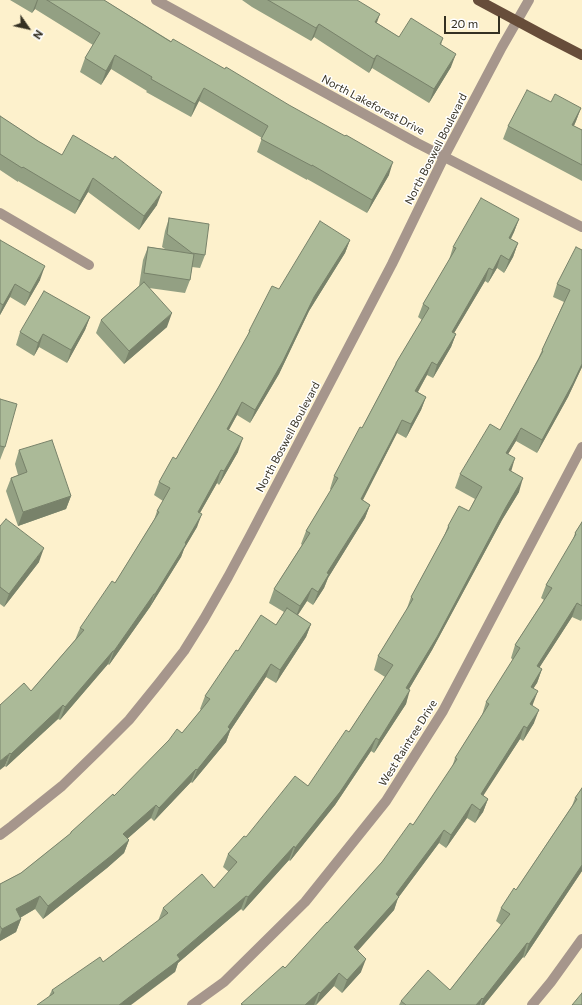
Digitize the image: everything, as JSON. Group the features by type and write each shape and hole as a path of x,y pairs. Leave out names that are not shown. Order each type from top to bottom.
{"main road":[{"path":"478,0 582,55"}],"street":[{"name":"North Lakeforest Drive","path":"156,0 417,143 582,226"},
{"name":"North Boswell Boulevard","path":"0,835 62,786 129,720 184,650 207,613 251,534 392,264 444,157 529,0"},
{"path":"0,213 89,265"},
{"name":"West Raintree Drive","path":"192,1005 224,982 305,902 386,801 444,711 582,447"},
{"path":"532,1005 551,982 582,939"}],"building":[{"path":"47,0 104,0 171,42 173,39 225,69 226,67 289,105 393,162 372,200 312,165 261,139 268,126 204,88 195,104 151,79 152,77 115,55 106,71 85,58 100,33"},
{"path":"268,0 357,0 380,14 375,22 399,37 411,18 443,38 440,44 456,54 434,89 377,55 374,59 319,24 316,28"},
{"path":"527,90 551,102 555,94 581,108 572,125 582,130 582,165 508,126"},
{"path":"0,116 62,155 73,135 113,159 115,156 162,192 144,216 93,178 80,201 0,154"},
{"path":"481,198 519,219 509,238 518,243 509,260 501,255 493,270 489,268 452,332 456,334 437,365 432,362 415,391 426,397 411,424 402,420 361,499 370,505 327,573 329,574 318,592 312,588 300,606 274,589 310,533 306,531 338,478 334,476 360,427 362,428 396,363 429,308 423,304 456,248 453,247"},
{"path":"169,218 209,224 205,255 192,253 167,234"},
{"path":"320,221 350,240 314,297 283,361 255,410 242,402 227,429 243,438 224,471 221,470 198,512 202,514 185,543 186,544 155,594 114,651 65,707 63,705 11,754 10,753 0,761 0,705 24,683 31,691 84,630 80,628 112,581 115,583 159,512 157,511 170,488 159,482 173,457 176,459 218,388 250,331 272,286 279,289"},
{"path":"0,240 45,266 30,293 15,284 3,305 0,303"},
{"path":"148,247 194,254 190,280 144,273"},
{"path":"576,247 582,250 582,364 542,440 521,428 506,453 515,458 509,470 523,478 437,637 406,688 410,690 379,740 376,738 340,792 295,848 294,846 248,897 246,896 177,955 180,959 119,1005 37,1005 54,993 52,990 100,957 103,962 168,913 163,908 202,874 214,888 237,862 228,854 244,836 246,837 295,776 308,786 346,730 349,732 393,665 378,656 413,599 411,597 449,527 448,526 459,506 469,511 482,487 460,474 490,424 500,430 543,351 542,350 570,290 557,284"},
{"path":"144,282 172,313 129,351 101,320"},
{"path":"44,291 90,317 71,350 43,334 38,343 20,332"},
{"path":"0,399 17,404 5,447 0,446"},
{"path":"52,440 71,496 23,512 11,478 27,472 19,450"},
{"path":"6,519 44,548 9,594 0,587 0,526"},
{"path":"582,522 582,606 577,603 537,666 542,669 531,687 538,691 530,704 539,710 527,728 524,726 481,794 488,799 480,810 472,804 451,835 444,830 396,894 399,897 354,947 366,959 347,980 339,973 320,993 319,992 305,1005 241,1004 283,966 285,968 382,862 410,823 413,825 457,759 455,758 489,704 486,702 520,648 515,645 552,588 546,585"},
{"path":"287,608 311,624 280,670 271,664 228,727 230,729 197,770 196,769 159,808 156,805 123,834 129,840 112,855 48,906 40,896 16,909 21,919 2,929 0,926 0,884 21,873 71,833 113,794 114,796 169,740 177,729 182,733 210,699 205,696 236,650 238,651 261,615 276,625"},
{"path":"582,788 582,865 529,944 527,943 483,999 482,998 476,1005 406,1005 401,1001 428,970 450,990 510,914 501,908 514,888 516,890 577,799 575,798"},
{"path":"582,993 582,1005 572,1005"}]}
